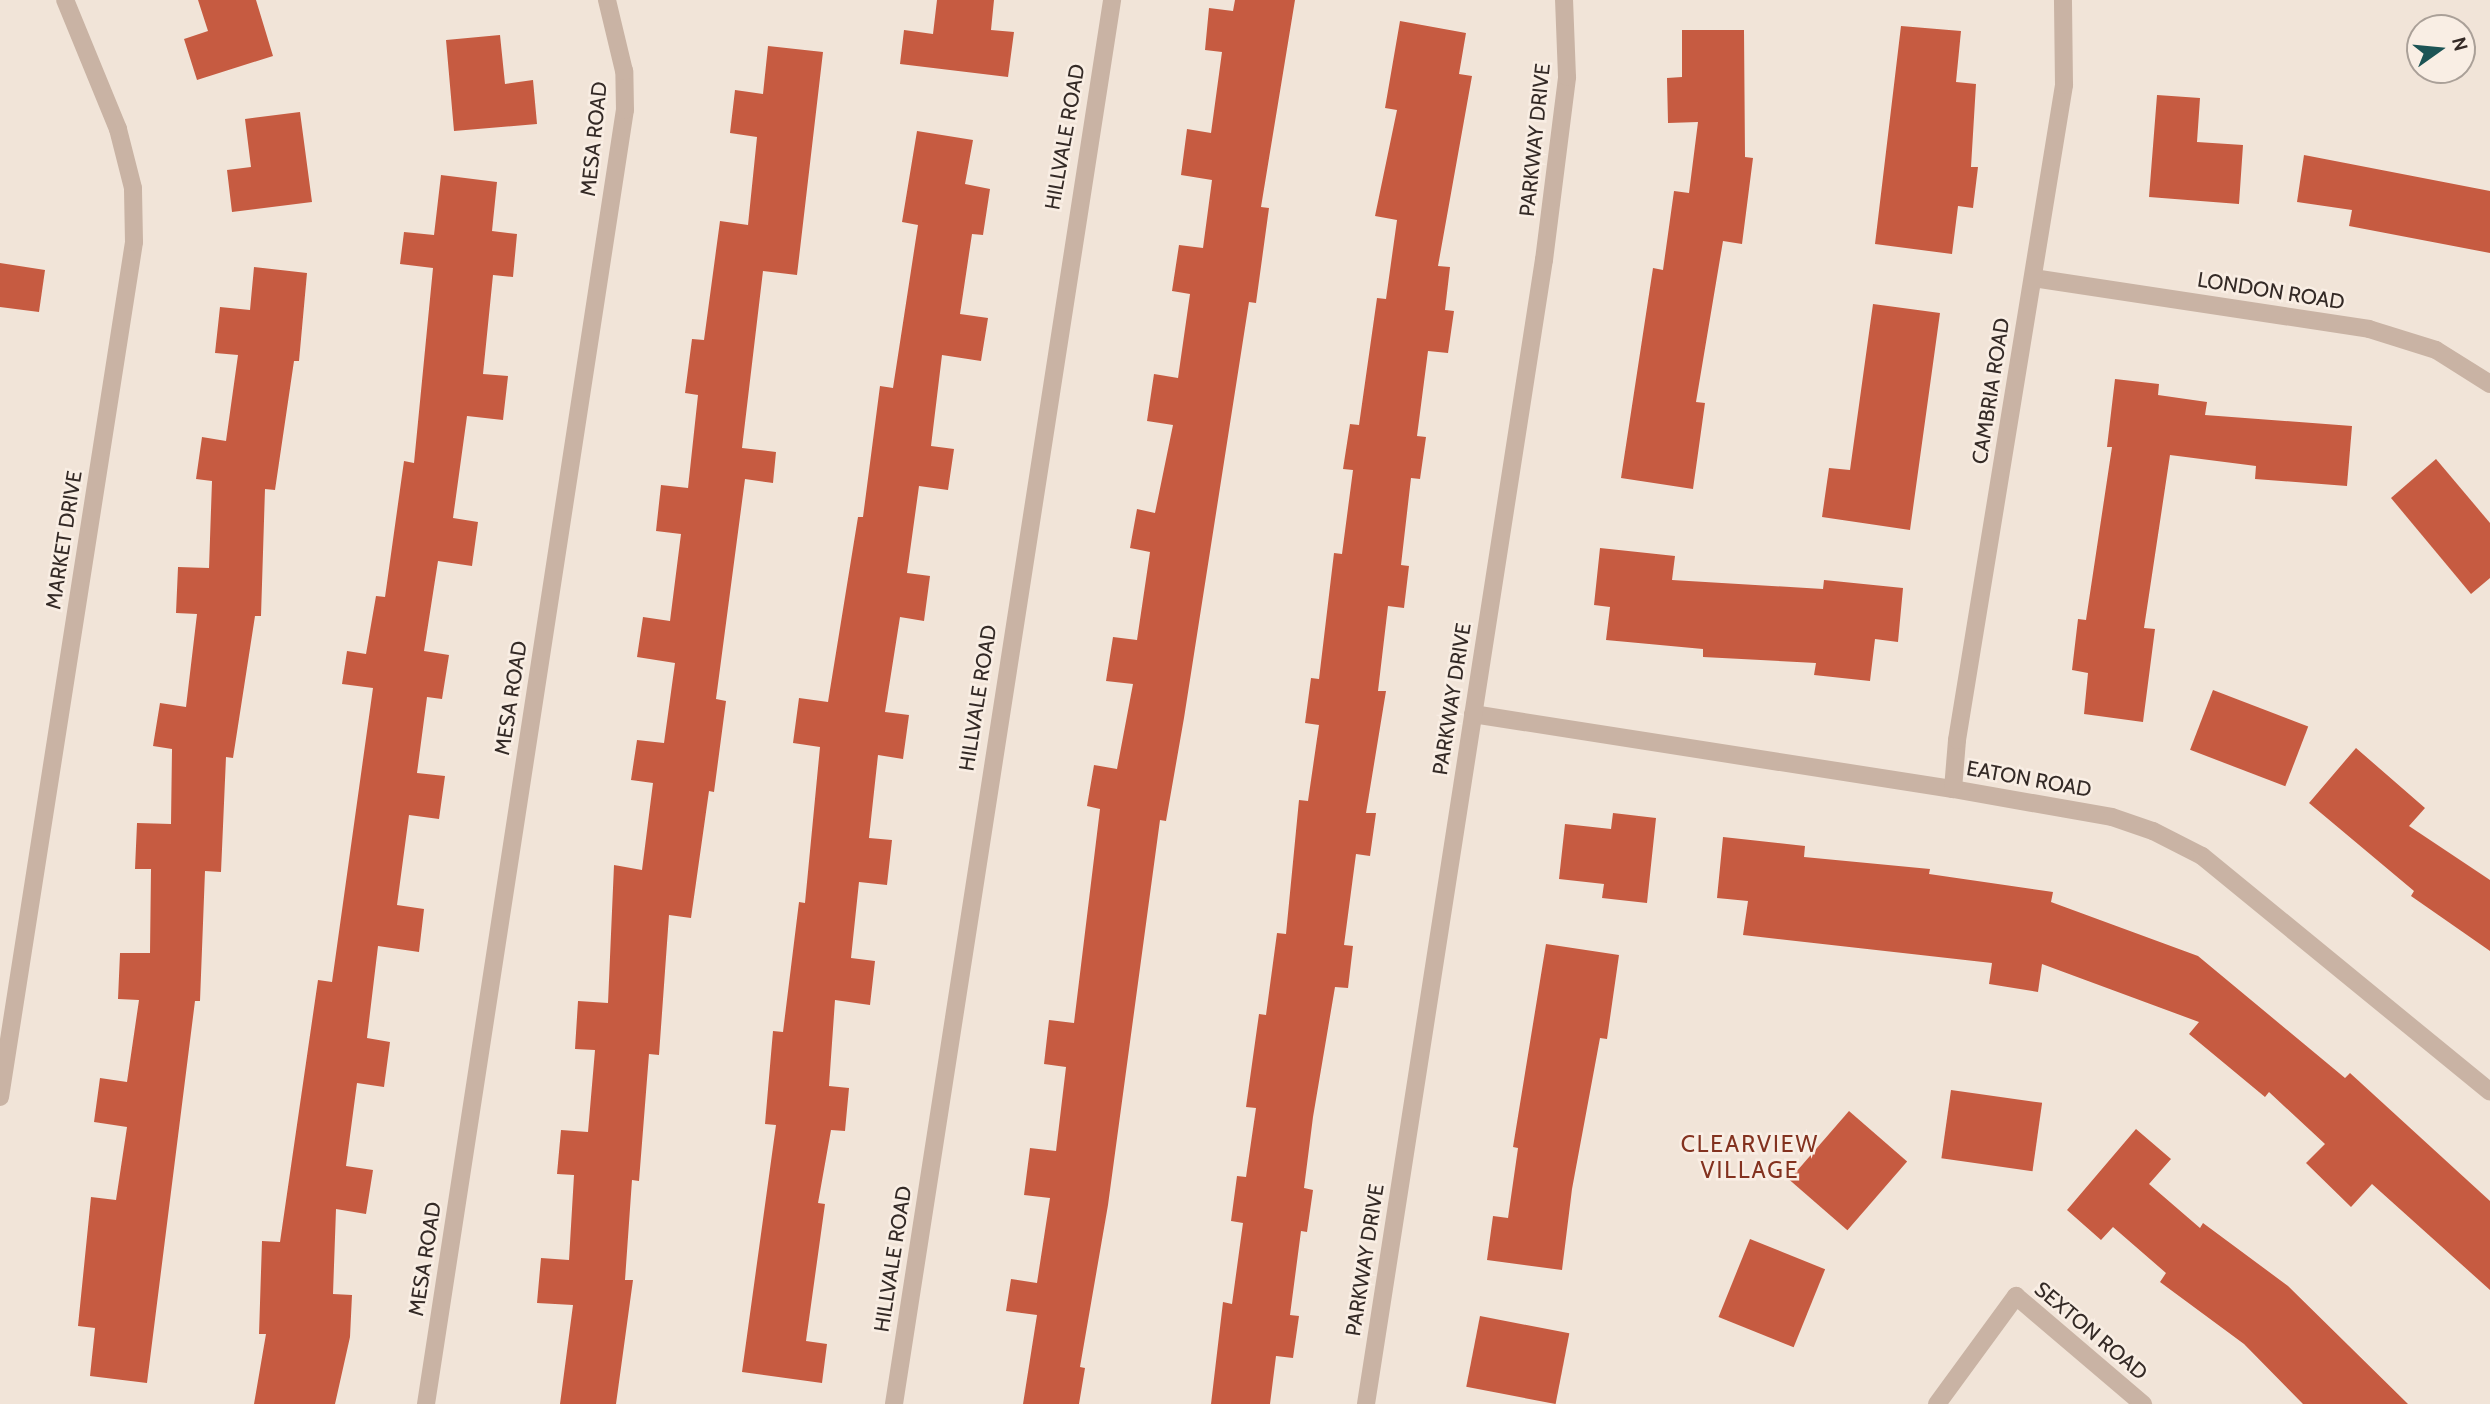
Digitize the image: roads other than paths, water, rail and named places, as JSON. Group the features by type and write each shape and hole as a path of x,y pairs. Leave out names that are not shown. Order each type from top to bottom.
{"street":[{"name":"MARKET DRIVE","path":"0,1097 134,242 133,188 118,129 65,0"},
{"name":"MESA ROAD","path":"426,1404 625,110 624,71 607,0"},
{"name":"HILLVALE ROAD","path":"894,1404 1112,0"},
{"name":"PARKWAY DRIVE","path":"1366,1404 1551,208 1567,77 1564,0"},
{"name":"CAMBRIA ROAD","path":"1953,789 1957,740 2064,85 2063,0"},
{"name":"LONDON ROAD","path":"2033,278 2369,329 2436,350 2490,384"},
{"name":"EATON ROAD","path":"1473,715 1953,789 2112,817 2202,856 2490,1092"},
{"name":"SEXTON ROAD","path":"1937,1404 2016,1296 2143,1404"}],"district":[{"name":"CLEARVIEW VILLAGE","path":"1750,1157"}]}
